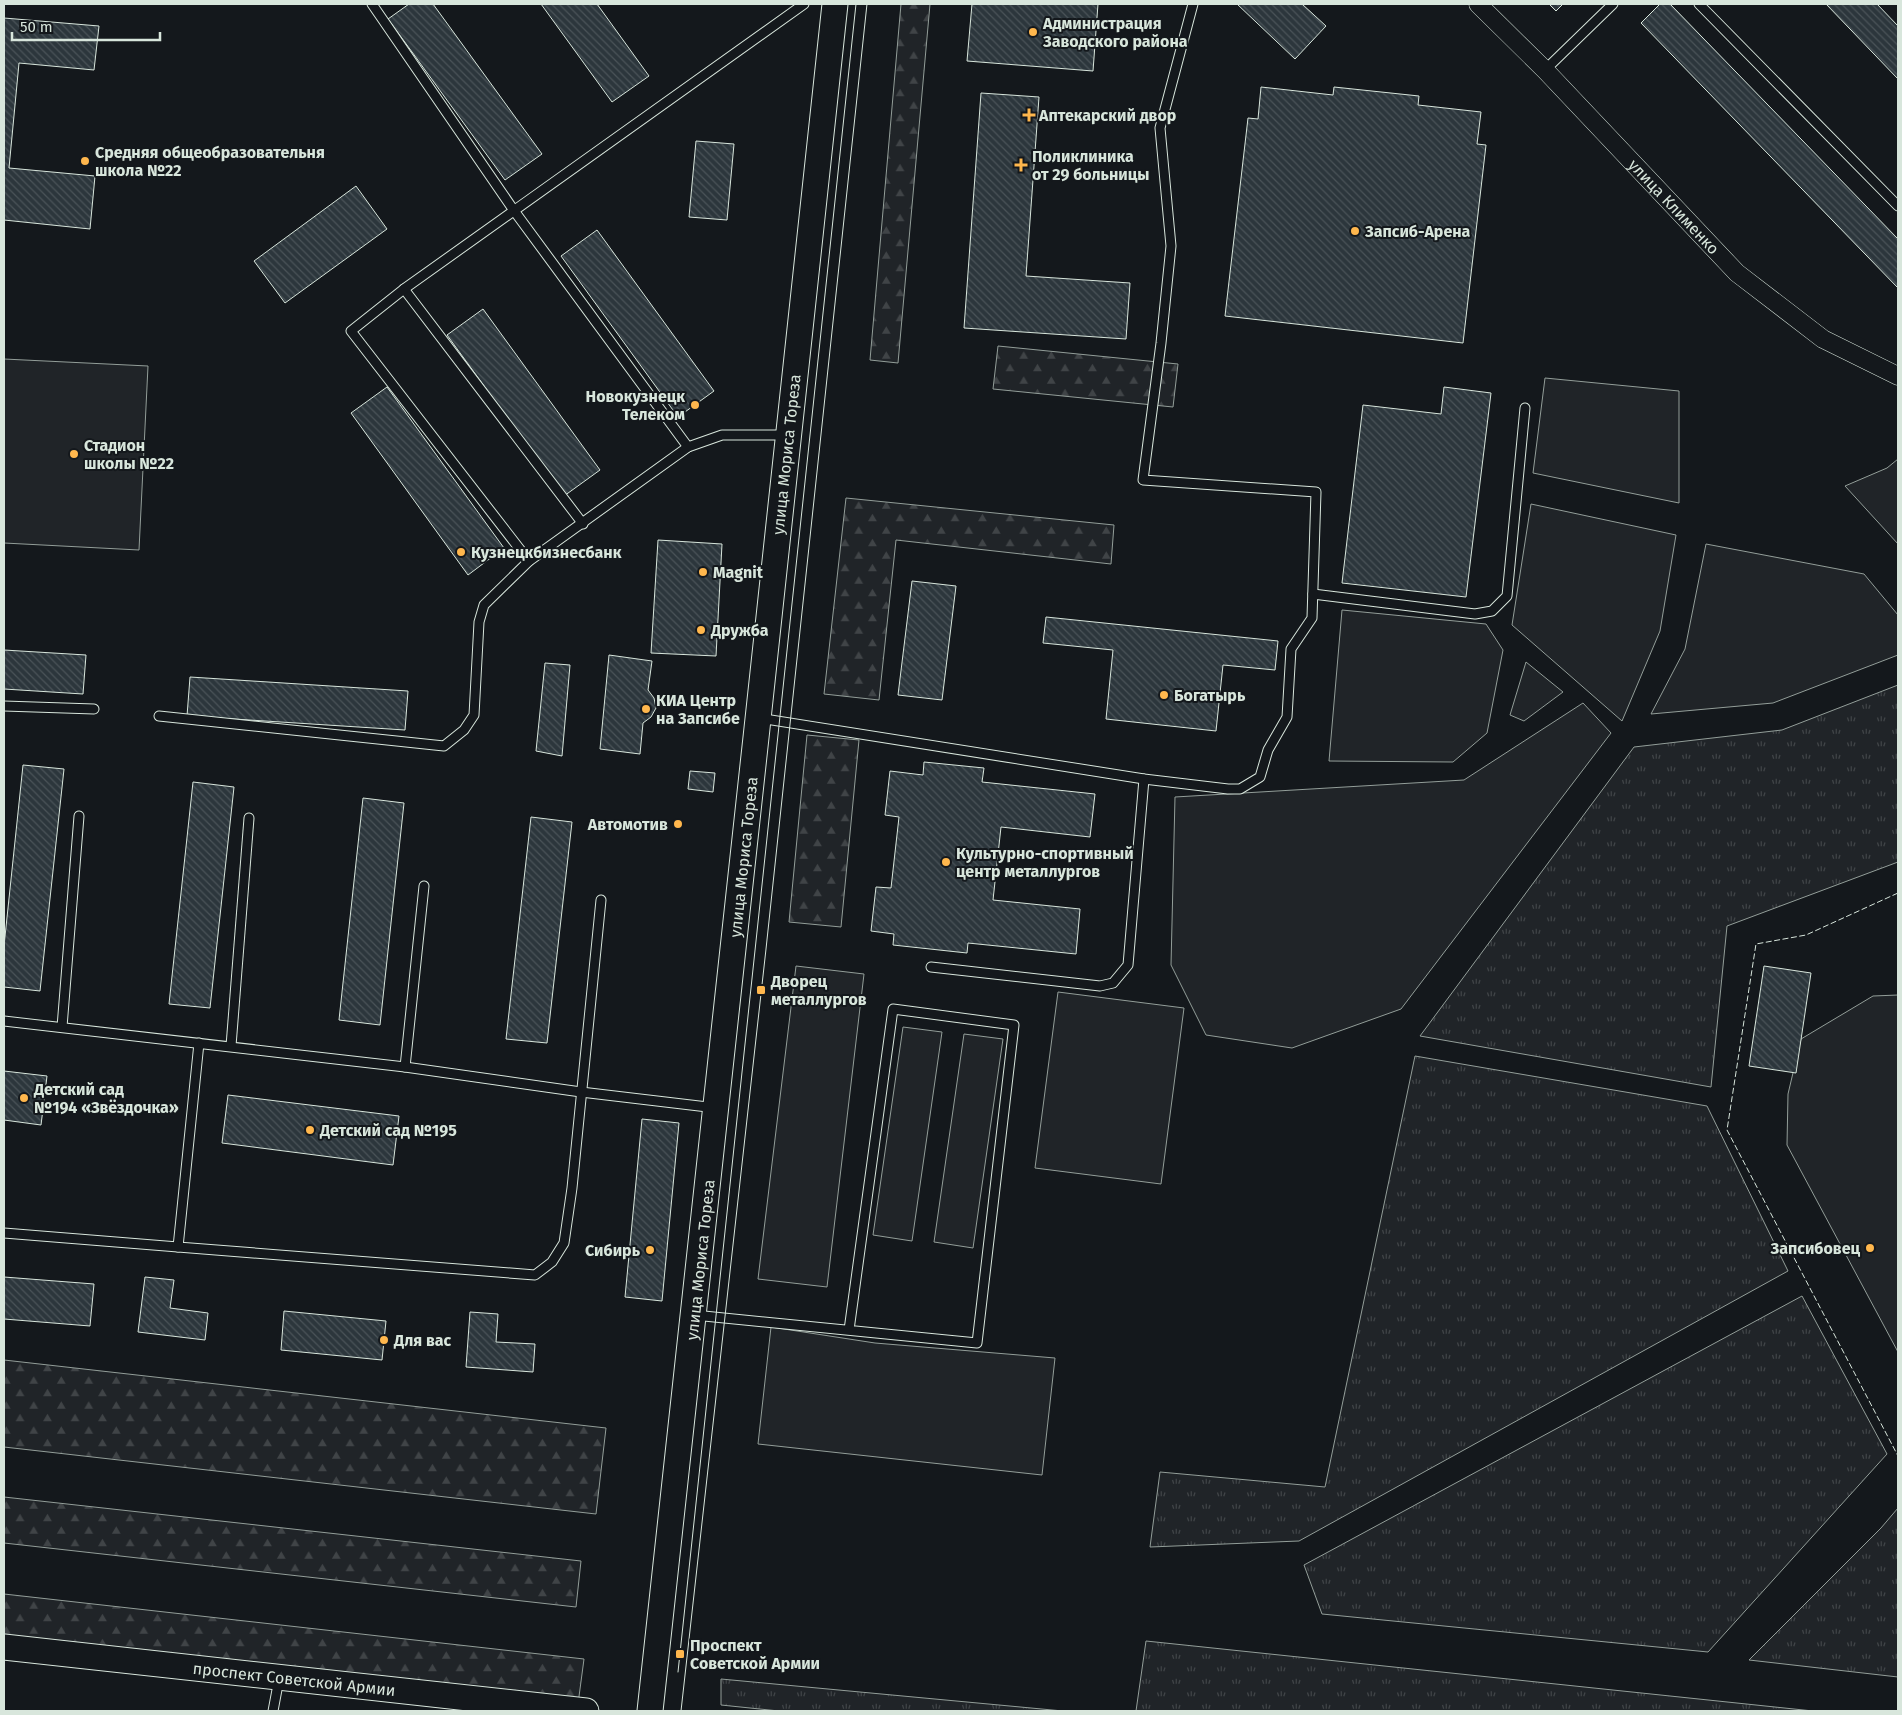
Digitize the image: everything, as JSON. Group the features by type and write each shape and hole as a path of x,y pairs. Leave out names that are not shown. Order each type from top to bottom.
{"street":[{"name":"улица Мориса Тореза","path":"650,1711 717,1108 787,436 835,4"},
{"name":"улица Клименко","path":"1478,4 1545,70 1737,273 1823,339 1898,376"},
{"name":"проспект Советской Армии","path":"4,1647 586,1711"}],"lane":[{"path":"372,4 515,212 688,447"},
{"path":"529,561 351,331 404,289 515,212 804,4"},
{"path":"759,718 814,725 1144,779 1228,789 1240,789 1260,777 1268,750 1287,717 1291,649 1312,618 1316,492 1143,480 1161,343 1171,246 1160,128 1193,4"},
{"path":"1545,70 1613,4"},
{"path":"1699,4 1898,206"},
{"path":"404,289 583,524"},
{"path":"1313,594 1475,614 1492,611 1507,596 1524,408"},
{"path":"159,716 444,746 464,730 474,715 479,622 484,605 529,561 688,447 722,435 787,436"},
{"path":"4,706 94,709"},
{"path":"931,967 1100,986 1113,983 1128,965 1144,779"},
{"path":"62,1027 79,816"},
{"path":"231,1046 249,818"},
{"path":"405,1067 424,886"},
{"path":"4,1233 535,1274 552,1262 564,1243 601,900"},
{"path":"694,1314 849,1330 977,1343 1014,1025 893,1008 849,1330"},
{"path":"4,1022 231,1046 717,1108"},
{"path":"178,1247 199,1043"},
{"path":"274,1711 279,1677"}],"green space":[{"path":"901,4 930,4 898,363 870,360"},
{"path":"998,346 1178,364 1173,407 993,389"},
{"name":"Стадион школы №22","path":"4,359 148,366 139,550 4,543"},
{"path":"1545,378 1679,391 1679,503 1533,473"},
{"path":"1898,459 1898,544 1845,486 1887,468"},
{"path":"846,498 1114,525 1111,564 896,540 879,700 824,694"},
{"path":"1531,504 1676,535 1660,631 1622,721 1512,625"},
{"path":"1706,544 1864,574 1898,615 1898,655 1773,703 1651,714 1685,649"},
{"path":"1342,610 1486,624 1503,650 1487,733 1453,762 1329,761"},
{"path":"1526,662 1563,692 1524,721 1510,715"},
{"path":"1898,685 1898,862 1727,926 1711,1087 1420,1036 1634,747 1782,730"},
{"path":"1583,703 1611,733 1401,1009 1292,1048 1206,1035 1171,965 1175,797 1464,780"},
{"path":"807,735 859,740 841,927 789,922"},
{"path":"796,966 864,974 827,1287 758,1279"},
{"path":"1058,992 1184,1008 1161,1184 1035,1168"},
{"name":"Запсибовец","path":"1898,995 1898,1352 1787,1145 1788,1094 1801,1039 1873,996"},
{"path":"903,1027 942,1032 912,1241 873,1235"},
{"path":"964,1034 1003,1039 973,1248 934,1242"},
{"path":"1415,1056 1707,1106 1788,1271 1299,1541 1150,1547 1160,1472 1325,1487"},
{"path":"1802,1296 1887,1454 1708,1652 1322,1614 1304,1565"},
{"path":"771,1327 875,1343 1055,1358 1042,1475 758,1444"},
{"path":"4,1360 606,1428 596,1514 4,1447"},
{"path":"4,1497 581,1561 576,1607 4,1543"},
{"path":"1898,1508 1898,1677 1749,1660 1881,1528"},
{"path":"4,1594 584,1659 578,1704 4,1640"},
{"path":"1146,1641 1813,1711 1136,1711"},
{"path":"721,1679 1063,1711 779,1711 721,1705"}],"building":[{"path":"409,4 433,4 542,154 505,180 388,19"},
{"path":"541,4 597,4 649,76 612,102"},
{"name":"Администрация Заводского района","path":"972,4 1098,4 1093,71 967,61"},
{"path":"1237,4 1302,4 1326,26 1295,59"},
{"path":"1549,4 1563,4 1556,11"},
{"path":"1660,4 1670,4 1898,239 1898,288 1641,23"},
{"path":"1826,4 1877,4 1898,26 1898,79"},
{"name":"Средняя общеобразовательня школа №22","path":"4,18 99,26 94,70 19,63 9,168 95,176 90,229 4,220"},
{"name":"Запсиб-Арена","path":"1261,87 1333,95 1334,87 1419,96 1418,105 1481,112 1477,144 1486,145 1463,343 1225,316 1248,118 1258,119"},
{"path":"981,93 1039,97 1026,276 1130,283 1126,339 964,328"},
{"path":"696,141 734,144 727,220 689,217"},
{"path":"356,186 387,229 285,303 254,261"},
{"path":"597,230 714,391 678,417 561,256"},
{"path":"483,309 600,470 564,496 447,335"},
{"path":"387,387 504,548 468,575 351,413"},
{"path":"1444,387 1491,393 1466,597 1342,583 1363,405 1441,414"},
{"path":"658,540 722,544 716,656 651,653"},
{"path":"912,581 956,586 942,700 898,695"},
{"name":"Богатырь","path":"1046,617 1278,641 1275,670 1223,665 1216,731 1106,719 1113,650 1043,643"},
{"path":"4,650 86,655 83,694 4,689"},
{"path":"609,655 652,661 648,690 654,698 656,708 651,717 643,723 640,754 600,749"},
{"path":"545,663 570,665 562,756 536,751"},
{"path":"190,677 408,691 405,730 187,716"},
{"name":"Культурно-спортивный центр металлургов","path":"924,762 984,768 982,782 1095,794 1090,837 1001,827 993,900 1080,909 1076,954 968,943 967,953 893,945 894,934 871,931 876,887 891,888 899,817 885,815 890,771 923,775"},
{"path":"23,765 64,769 40,991 4,987 4,946"},
{"path":"690,771 715,773 713,792 688,789"},
{"path":"193,782 234,787 210,1008 169,1004"},
{"path":"363,798 404,803 380,1025 339,1020"},
{"path":"531,817 572,822 547,1043 506,1039"},
{"path":"1764,966 1811,973 1796,1073 1749,1066"},
{"name":"Детский сад №194 «Звёздочка»","path":"4,1071 47,1076 41,1125 4,1120"},
{"name":"Детский сад №195","path":"228,1095 399,1116 393,1165 222,1143"},
{"path":"642,1119 679,1123 662,1301 625,1297"},
{"path":"4,1277 94,1284 90,1326 4,1319"},
{"path":"145,1277 174,1280 170,1308 208,1313 205,1340 138,1332"},
{"path":"284,1311 386,1321 382,1360 281,1350"},
{"path":"470,1312 498,1314 496,1342 535,1344 533,1372 466,1367"}],"tram line":[{"path":"678,1672 856,4"},
{"path":"681,1711 766,949 867,4"}],"fence":[{"path":"1898,893 1806,935 1756,944 1727,1130 1898,1456"}],"place":[{"name":"Администрация Заводского района","path":"1033,32"},
{"name":"Аптекарский двор","path":"1029,115"},
{"name":"Средняя общеобразовательня школа №22","path":"85,161"},
{"name":"Поликлиника от 29 больницы","path":"1021,165"},
{"name":"Запсиб-Арена","path":"1355,231"},
{"name":"Новокузнецк Телеком","path":"695,405"},
{"name":"Стадион школы №22","path":"74,454"},
{"name":"Кузнецкбизнесбанк","path":"461,552"},
{"name":"Magnit","path":"703,572"},
{"name":"Дружба","path":"701,630"},
{"name":"Богатырь","path":"1164,695"},
{"name":"КИА Центр на Запсибе","path":"646,709"},
{"name":"Автомотив","path":"678,824"},
{"name":"Культурно-спортивный центр металлургов","path":"946,862"},
{"name":"Дворец металлургов","path":"761,990"},
{"name":"Детский сад №194 «Звёздочка»","path":"24,1098"},
{"name":"Детский сад №195","path":"310,1130"},
{"name":"Запсибовец","path":"1870,1248"},
{"name":"Сибирь","path":"650,1250"},
{"name":"Для вас","path":"384,1340"},
{"name":"Проспект Советской Армии","path":"680,1654"}]}
